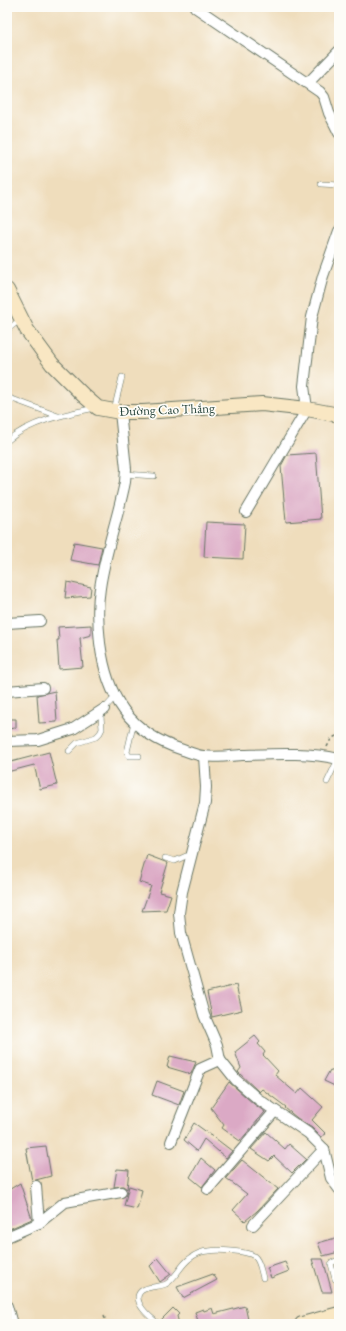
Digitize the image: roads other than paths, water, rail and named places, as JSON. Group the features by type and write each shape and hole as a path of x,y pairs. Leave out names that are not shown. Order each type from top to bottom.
{"street":[{"path":"195,7 320,92 324,96 329,114 339,133"},
{"path":"308,83 339,51"},
{"path":"246,512 307,409 304,386 312,317 323,276 339,231"},
{"path":"7,290 31,335 52,364 98,408"},
{"name":"Đường Cao Thắng","path":"98,408 117,412 143,412 262,404 307,409 339,415"},
{"path":"117,412 125,474 123,490 103,570 99,591 98,612 101,653 105,671 115,697 123,711 147,733 158,740 170,746 204,756 288,754 324,756 339,759"},
{"path":"7,623 40,621"},
{"path":"7,691 44,688"},
{"path":"7,741 38,740 73,730 104,709"},
{"path":"204,756 206,787 205,803 179,903 179,922 181,933 204,1015 216,1045 220,1060 236,1080 258,1099 308,1133 324,1149 332,1178 339,1189"},
{"path":"171,1142 200,1069 220,1060"},
{"path":"208,1189 275,1111"},
{"path":"253,1225 324,1149"},
{"path":"36,1186 39,1223"},
{"path":"7,1237 39,1223 65,1202 121,1192"},
{"path":"7,1306 12,1324"},
{"path":"302,1324 324,1321 339,1314"}],"lane":[{"path":"321,184 339,185"},
{"path":"7,330 21,318"},
{"path":"117,412 122,377"},
{"path":"7,397 58,416"},
{"path":"7,440 21,432 58,416 98,408"},
{"path":"125,474 154,476"},
{"path":"69,751 77,743 96,737 100,733 102,729 101,716 104,709 115,697"},
{"path":"134,722 127,752 129,756 139,756"},
{"path":"327,782 339,759"},
{"path":"165,858 175,860 186,856 191,857"},
{"path":"158,1324 144,1311 138,1298 140,1292 146,1288 165,1284 170,1281 175,1273 189,1259 201,1253 208,1251 249,1254 257,1260 263,1278"},
{"path":"339,1260 331,1264 335,1279 339,1280"}]}
